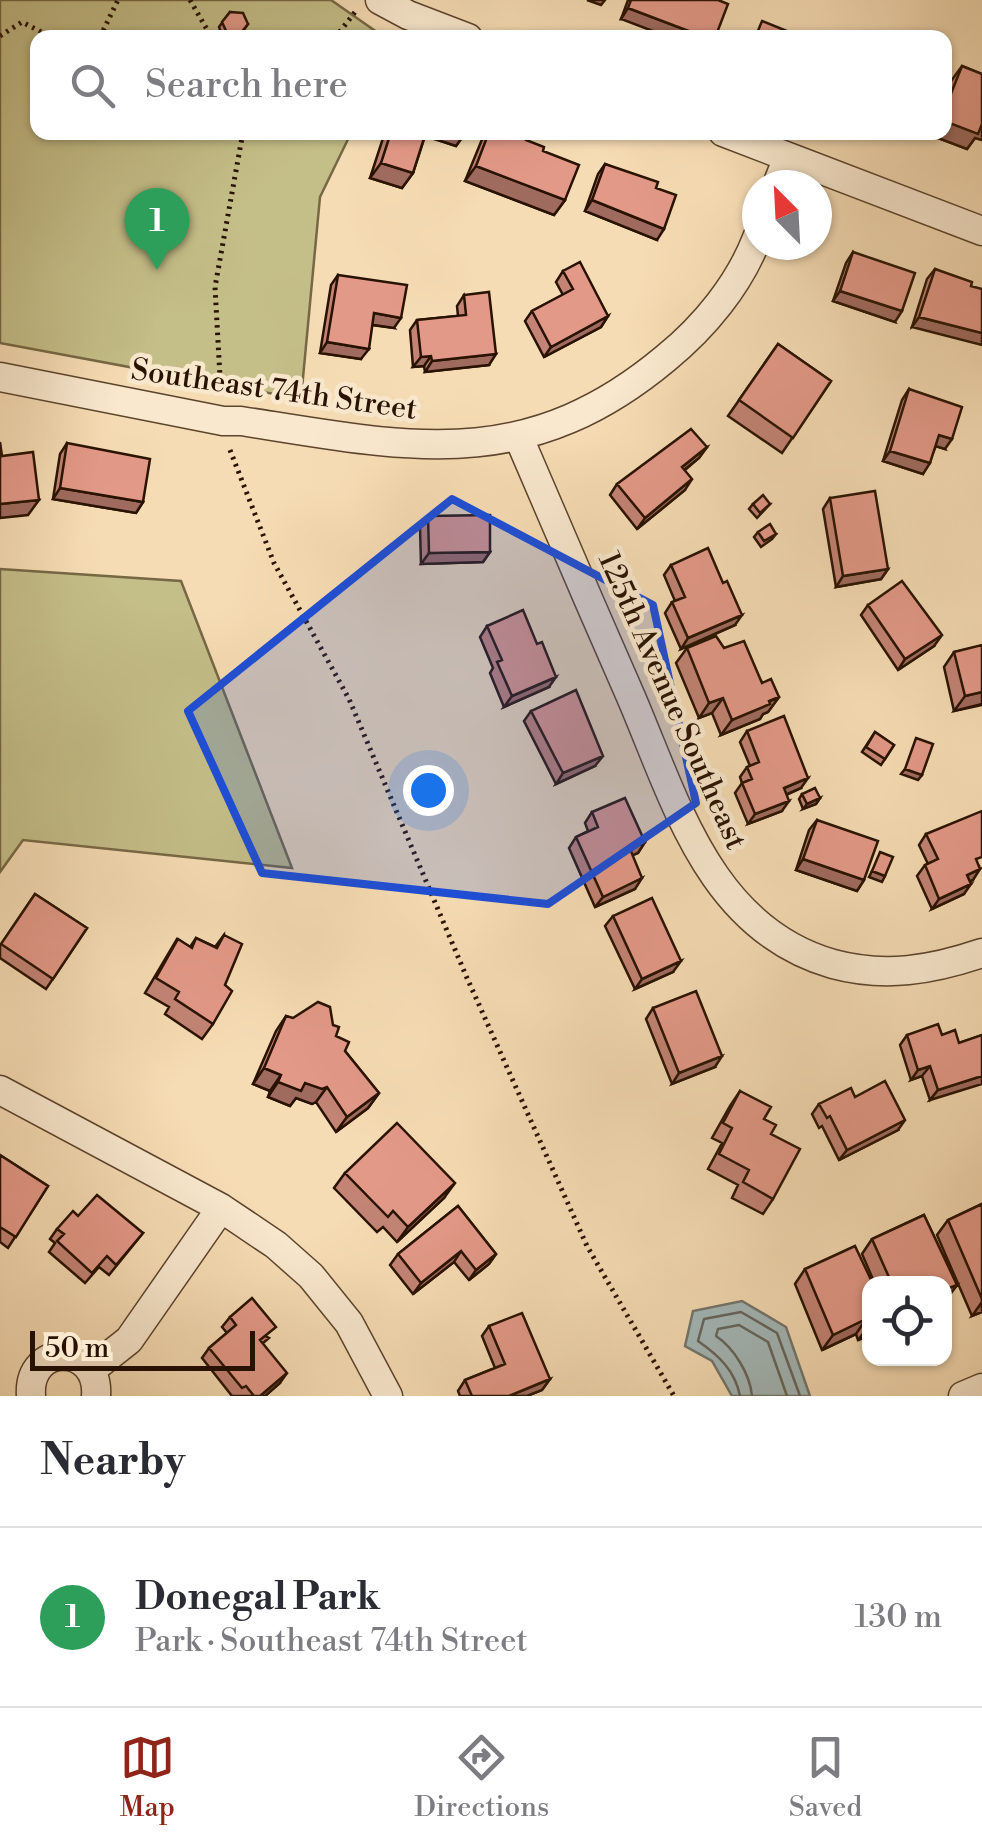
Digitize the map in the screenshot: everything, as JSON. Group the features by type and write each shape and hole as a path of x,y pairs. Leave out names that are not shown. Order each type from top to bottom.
{"street":[{"path":"380,0 447,30"},
{"path":"745,140 982,231"},
{"path":"783,170 788,156"},
{"name":"Southeast 74th Street","path":"0,377 223,421 392,445 448,445 520,438 579,417 640,380 678,348 729,291 745,260"},
{"name":"125th Avenue Southeast","path":"520,438 695,843 728,896 750,920 779,942 809,957 858,970 905,972 944,966 982,953"},
{"path":"0,1090 221,1208 276,1244 312,1276 349,1323 388,1396"},
{"path":"31,1396 35,1371 52,1358 74,1357 94,1383 129,1340 221,1208"},
{"path":"963,1396 982,1388"}],"path":[{"path":"103,30 118,0"},
{"path":"341,30 364,0"},
{"path":"193,1 208,30"},
{"path":"0,36 22,22 38,30"},
{"path":"241,140 215,287 223,421 232,458 274,563 349,699 467,978 587,1246 674,1396"}],"highlighted area":[{"path":"452,499 653,605 696,803 548,904 262,873 188,711"}],"shaded area":[{"path":"0,0 331,0 374,30 30,30 30,140 348,140 320,197 301,399 0,343"},
{"path":"0,569 181,581 292,868 23,840 0,872"}],"water":[{"path":"742,1301 786,1327 810,1396 732,1396 712,1361 685,1346 693,1311"}],"building":[{"path":"631,0 718,0 728,4 718,30 686,30 628,8"},
{"path":"230,12 243,13 248,24 243,30 226,30 222,22"},
{"path":"762,21 784,30 758,30"},
{"path":"962,66 982,74 982,124 978,134 952,124 952,91"},
{"path":"388,140 423,140 413,173 381,163"},
{"path":"486,140 526,140 579,165 565,200 476,166"},
{"path":"605,164 658,182 656,188 676,195 664,229 592,200"},
{"path":"853,252 915,273 902,311 840,291"},
{"path":"580,262 608,316 551,347 532,311 573,289 563,271"},
{"path":"935,269 982,289 982,333 919,317"},
{"path":"338,275 407,285 401,318 374,313 369,349 327,342"},
{"path":"489,292 496,354 432,361 431,356 421,357 417,320 466,315 464,295"},
{"path":"778,344 831,381 793,438 739,400"},
{"path":"909,389 962,407 952,439 939,435 930,463 890,451"},
{"path":"691,429 707,447 682,467 692,479 645,518 617,484"},
{"path":"0,442 2,456 33,452 39,500 0,504"},
{"path":"67,443 150,459 143,502 60,488"},
{"path":"875,491 888,569 843,576 830,498"},
{"path":"763,495 770,504 760,513 753,504"},
{"path":"490,515 490,552 429,553 428,516"},
{"path":"770,524 776,534 764,541 758,532"},
{"path":"708,548 742,615 688,638 672,602 685,597 671,565"},
{"path":"902,581 942,635 905,659 868,605"},
{"path":"523,610 556,677 512,696 487,626"},
{"path":"716,636 724,648 744,641 762,683 771,679 779,697 732,720 723,698 709,703 687,648"},
{"path":"982,645 982,692 965,696 954,652"},
{"path":"576,690 603,756 563,773 531,711"},
{"path":"784,716 808,778 784,788 789,801 755,814 742,783 752,779 747,767 759,762 747,731"},
{"path":"875,732 894,745 885,759 866,747"},
{"path":"916,738 933,744 922,775 905,769"},
{"path":"815,788 820,798 807,804 802,794"},
{"path":"625,798 645,842 630,849 642,878 603,897 576,837 598,827 592,812"},
{"path":"982,811 982,857 976,859 980,869 967,875 971,884 939,899 925,865 938,859 926,834"},
{"path":"817,820 878,841 864,880 803,859"},
{"path":"880,852 893,857 885,876 872,871"},
{"path":"35,894 87,928 53,979 1,944"},
{"path":"652,898 681,961 642,979 613,916"},
{"path":"224,935 242,944 225,985 232,991 213,1024 175,999 179,992 156,978 178,939 192,948 196,938 217,948"},
{"path":"696,991 722,1056 679,1073 653,1008"},
{"path":"318,1002 330,1007 333,1025 339,1027 336,1036 349,1042 345,1051 379,1093 347,1117 327,1087 305,1083 301,1091 278,1082 281,1075 264,1068 286,1016 293,1018"},
{"path":"938,1024 942,1035 955,1030 959,1043 982,1035 982,1076 938,1090 930,1066 918,1070 907,1035"},
{"path":"885,1081 905,1120 847,1150 830,1116 827,1118 819,1104 851,1088 855,1097"},
{"path":"740,1091 771,1107 764,1119 776,1125 771,1134 800,1149 773,1199 743,1182 749,1170 719,1154 732,1128 723,1123"},
{"path":"397,1123 455,1183 408,1227 393,1211 388,1217 345,1173"},
{"path":"0,1155 48,1186 16,1237 0,1227"},
{"path":"97,1195 143,1233 116,1265 107,1256 92,1273 57,1241 64,1234 57,1229 73,1211 78,1216"},
{"path":"982,1204 982,1299 948,1220"},
{"path":"458,1206 496,1254 476,1270 461,1251 421,1283 398,1254"},
{"path":"924,1215 957,1285 952,1287 952,1276 888,1276 872,1239"},
{"path":"855,1246 869,1276 862,1276 862,1321 833,1335 805,1269"},
{"path":"252,1298 276,1327 260,1340 287,1373 260,1396 254,1396 246,1386 242,1388 209,1348 236,1325 230,1317"},
{"path":"522,1313 550,1379 509,1396 472,1396 465,1380 505,1364 489,1326"}],"place":[{"name":"Donegal Park","path":"157,270"}]}
